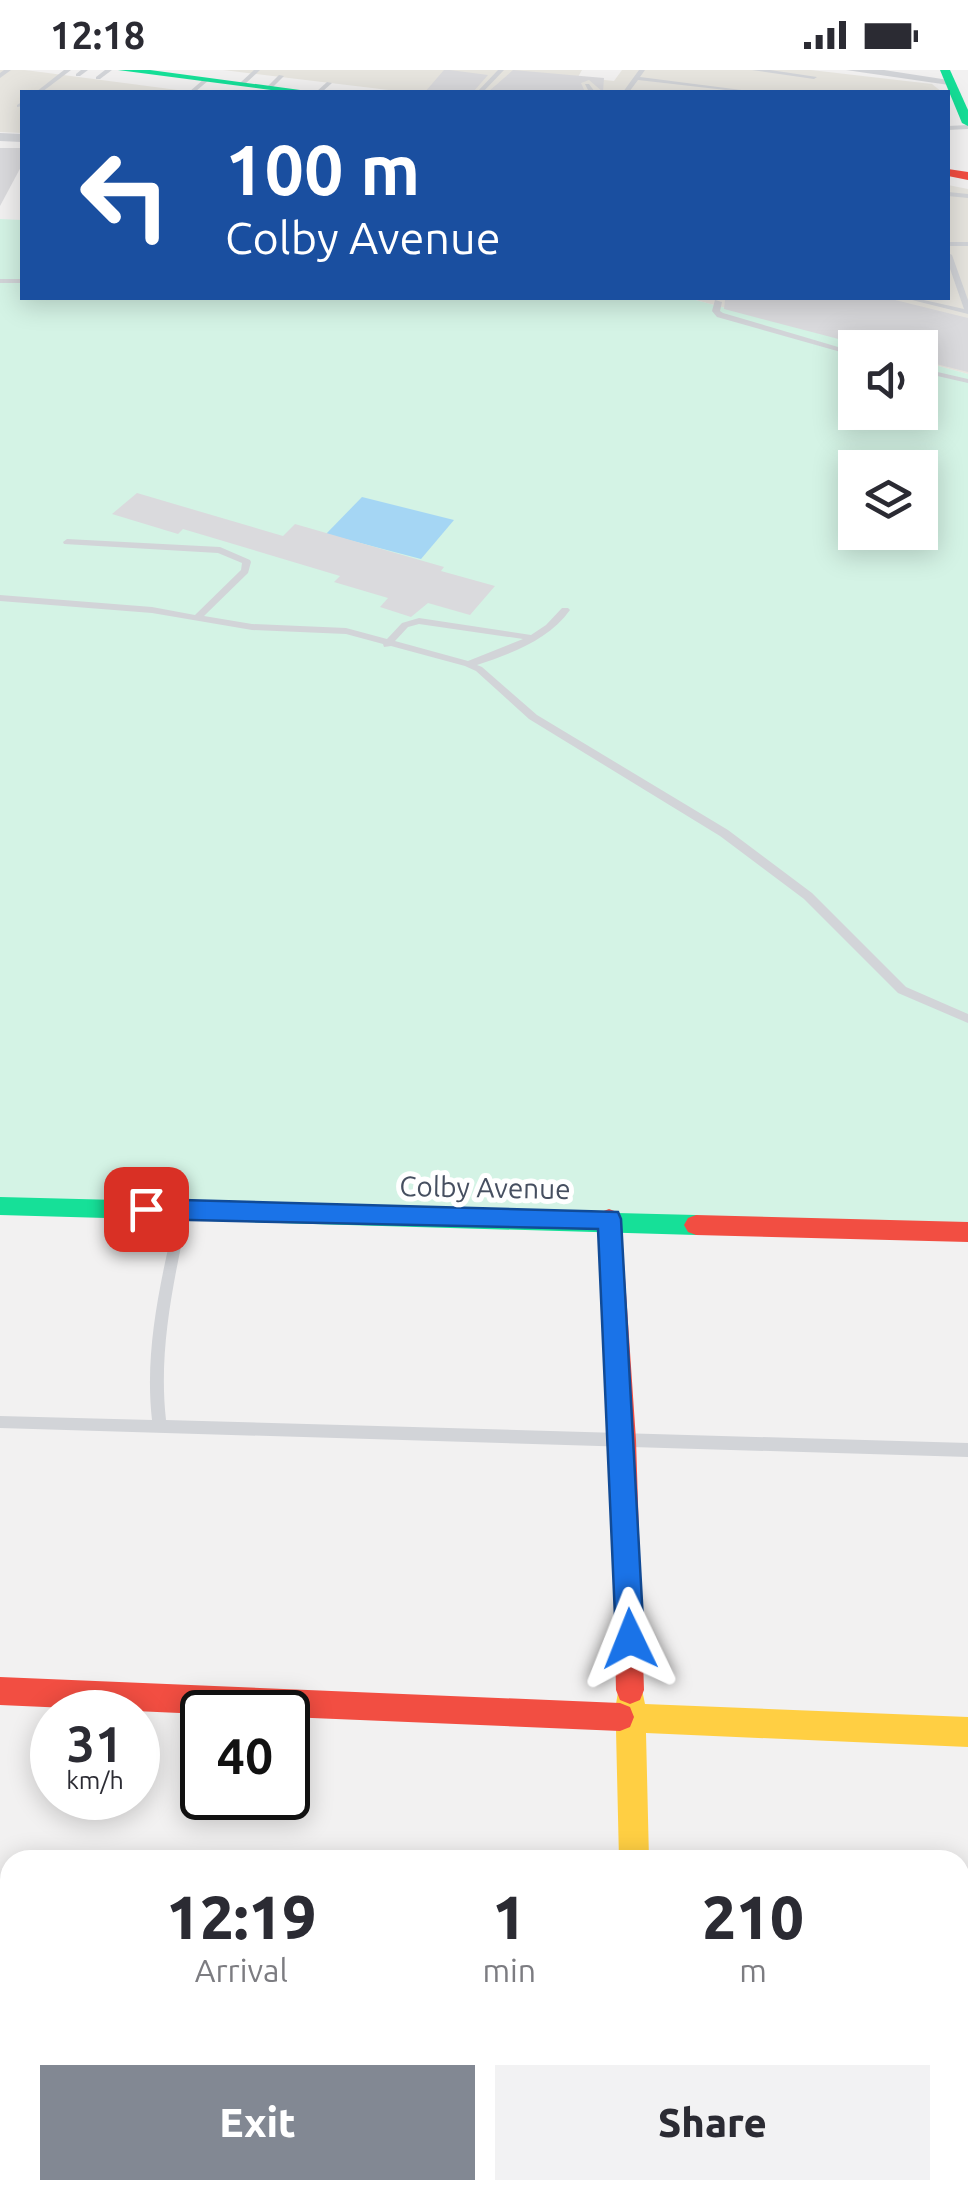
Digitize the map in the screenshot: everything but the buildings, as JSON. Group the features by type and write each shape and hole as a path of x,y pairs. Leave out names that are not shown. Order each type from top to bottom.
{"street":[{"path":"123,70 205,81 289,85"},
{"path":"852,70 947,76 968,125"},
{"name":"Colby Avenue","path":"0,1206 610,1219 968,1232"},
{"path":"610,1219 622,1440 634,1850"},
{"path":"0,1690 968,1732"}],"lane":[{"path":"0,76 8,70"},
{"path":"42,90 68,70"},
{"path":"98,78 109,70"},
{"path":"482,90 501,70"},
{"path":"627,90 642,70"},
{"path":"755,70 816,74 809,88"},
{"path":"636,78 733,90"},
{"path":"950,260 968,311"},
{"path":"917,300 968,311"},
{"path":"718,302 716,311 720,314 838,349"},
{"path":"938,374 968,380"},
{"path":"67,542 220,550 247,562 245,571 199,616"},
{"path":"0,598 199,616 252,627 346,631 468,664 479,669 533,717 724,833 808,896 902,990 968,1019"},
{"path":"468,664 551,627 565,610"},
{"path":"387,645 406,625 419,621 530,637"},
{"path":"160,1427 153,1384 159,1322 182,1210"},
{"path":"0,1422 968,1450"}],"shaded area":[{"path":"0,70 178,90 20,90 20,133 0,132"},
{"path":"223,70 582,70 578,77 614,81 622,70 811,70 932,84 940,90 388,90"},
{"path":"950,185 968,189 968,374 938,366 938,330 838,330 838,338 695,300 950,300"}],"green space":[{"path":"0,219 20,220 20,300 695,300 838,338 838,430 938,430 938,366 968,374 968,1232 0,1206"}],"water":[{"path":"362,497 454,520 421,559 326,534"}],"traffic: fast":[{"path":"123,70 293,90"},
{"path":"945,70 968,123"},
{"path":"0,1206 696,1225"}],"traffic: slow":[{"path":"630,1690 634,1850"},
{"path":"620,1717 968,1732"}],"traffic: jam":[{"path":"950,173 968,176"},
{"path":"609,1219 623,1440 630,1690"},
{"path":"696,1225 968,1232"},
{"path":"0,1691 620,1717"}],"route":[{"path":"146,1209 610,1219 630,1639"}]}
